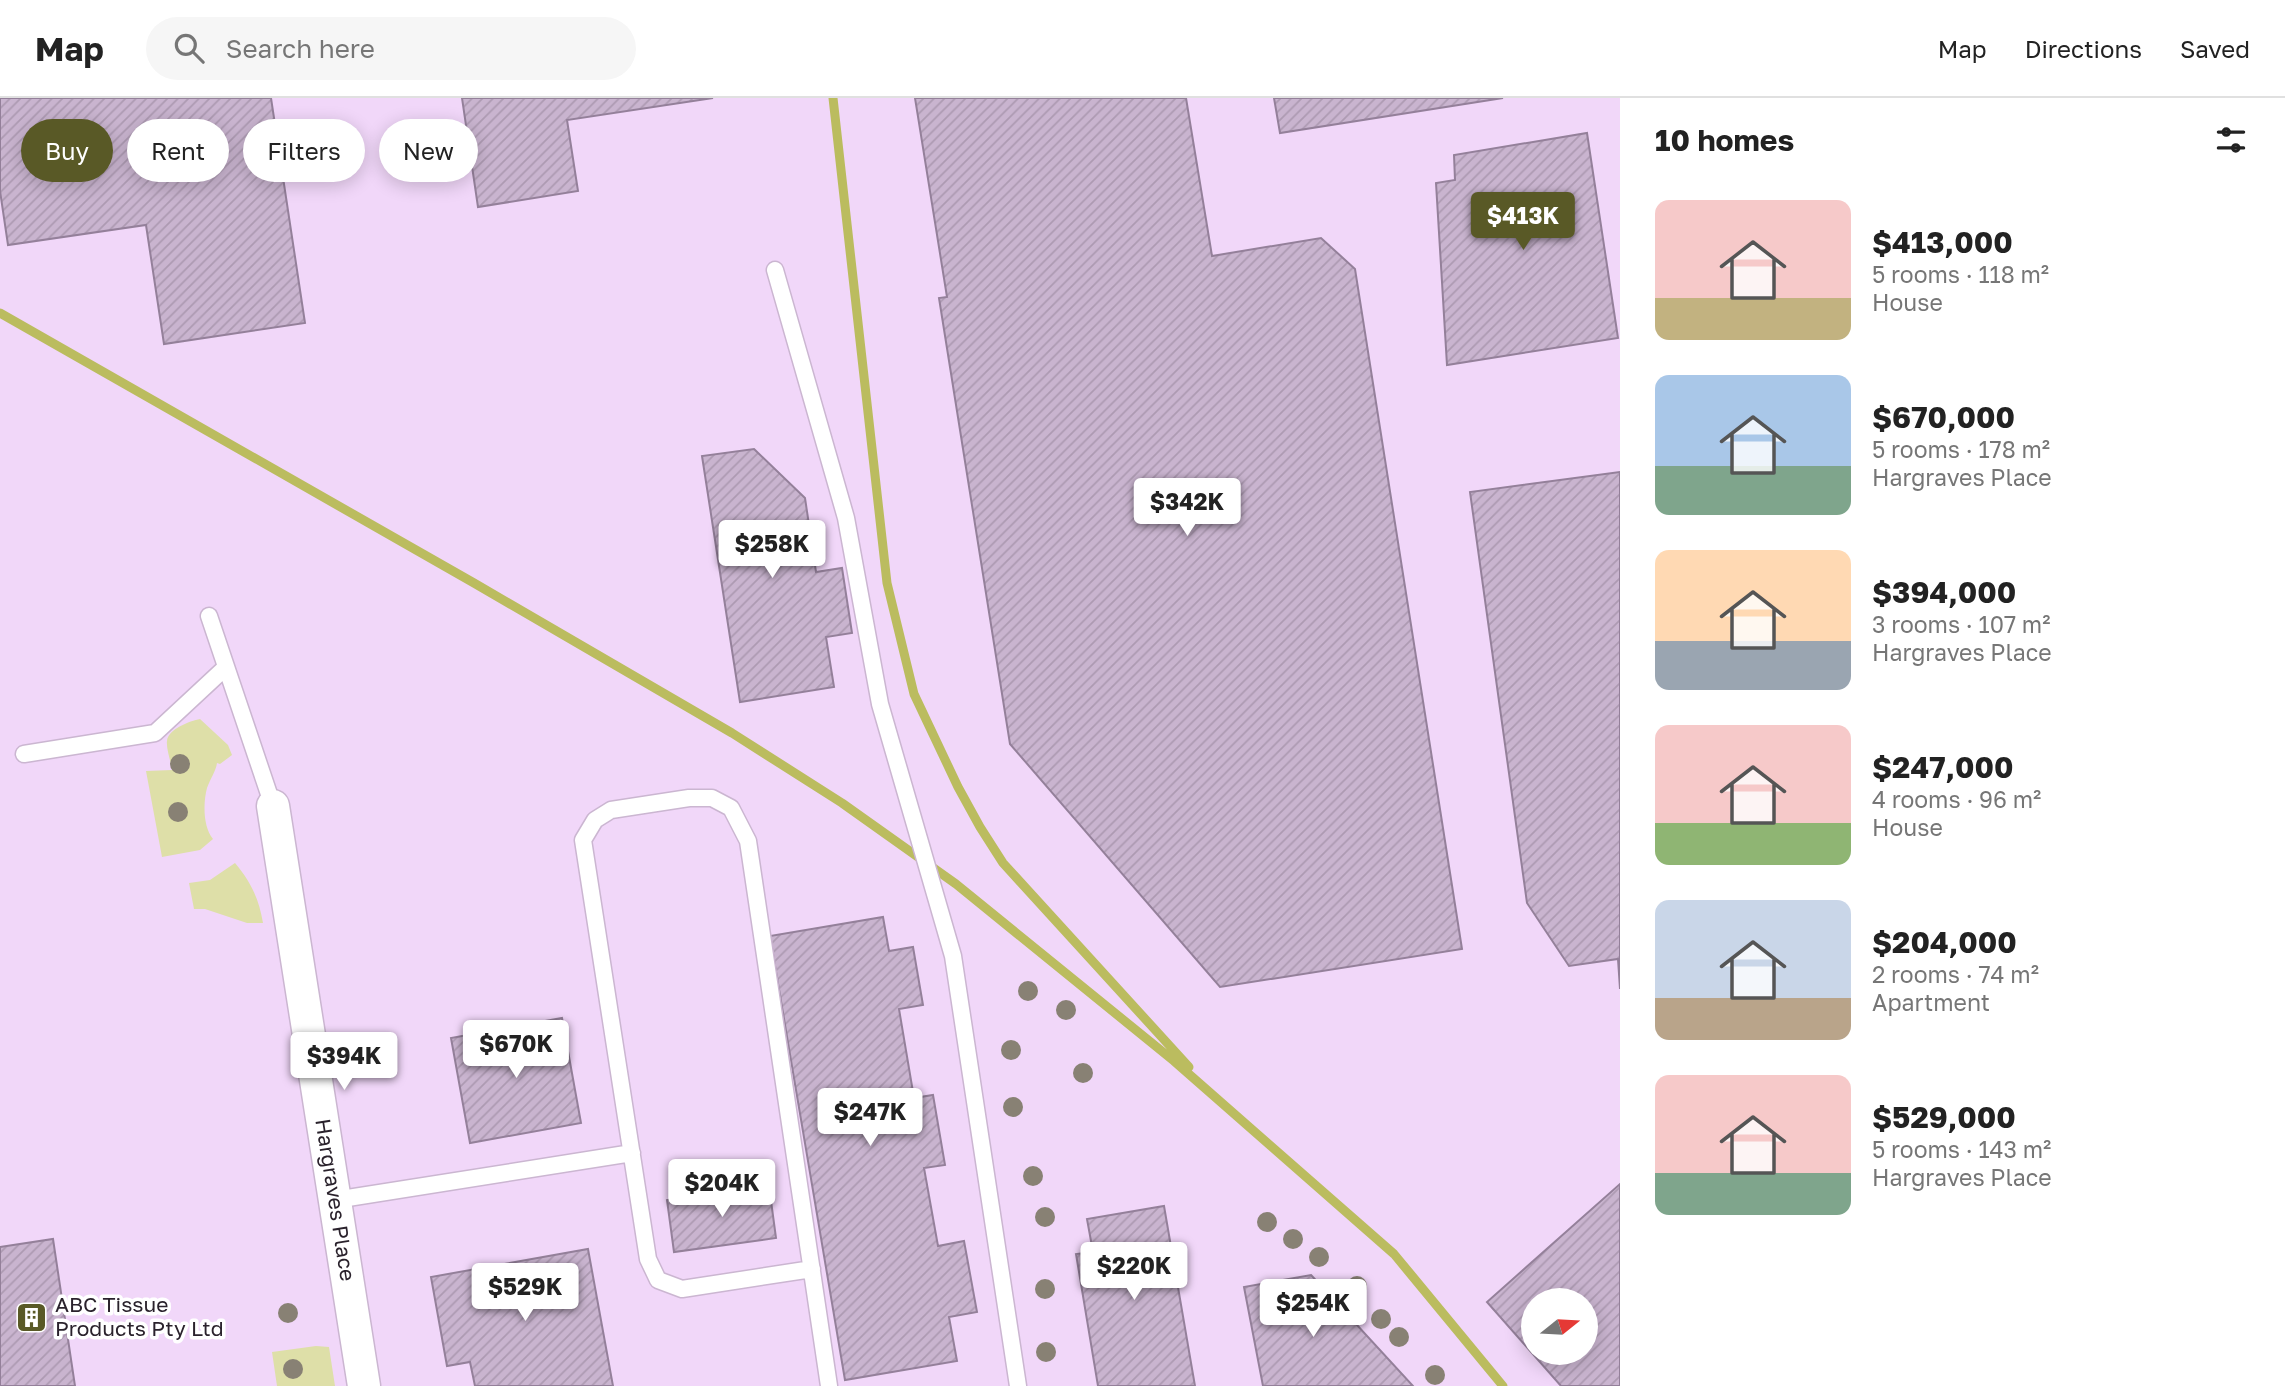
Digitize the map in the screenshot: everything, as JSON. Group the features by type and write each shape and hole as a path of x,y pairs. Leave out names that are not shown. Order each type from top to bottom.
{"street":[{"name":"Hargraves Place","path":"273,806 365,1386"}],"lane":[{"path":"775,270 846,518 880,704 953,956 1018,1386"},
{"path":"209,616 273,806"},
{"path":"24,754 155,733 226,667"},
{"path":"812,1269 681,1289 658,1280 648,1259 583,840 595,820 611,810 690,798 712,798 731,808 748,841 812,1269 829,1386"},
{"path":"335,1200 632,1153"}],"shaded area":[{"path":"0,98 1620,98 1620,1386 0,1386"}],"green space":[{"path":"200,719 228,745 232,755 220,764 217,763 207,788 205,815 207,828 213,839 200,850 162,857 146,771 172,770 167,748 168,737 180,726"},
{"path":"235,863 253,891 263,923 247,923 205,909 194,909 189,883 210,880"},
{"path":"316,1346 329,1347 335,1386 277,1386 272,1352"}],"building":[{"path":"0,98 271,98 274,119 243,119 243,182 284,182 305,323 164,344 146,225 8,245 0,191"},
{"path":"462,98 713,98 567,120 578,191 478,207 474,182 478,182 478,119 465,119"},
{"path":"915,98 1186,98 1212,256 1321,238 1355,269 1462,949 1220,987 1010,744 939,298 947,297"},
{"path":"1274,98 1503,98 1280,133"},
{"path":"1587,133 1618,338 1447,365 1436,183 1455,180 1454,155"},
{"path":"754,449 805,498 816,572 842,568 852,633 826,637 834,687 740,702 702,456"},
{"path":"1620,472 1620,989 1618,959 1569,966 1527,903 1470,492"},
{"path":"883,917 889,951 913,947 923,1005 899,1009 914,1098 933,1095 945,1165 924,1168 938,1246 964,1241 977,1312 949,1317 957,1361 845,1380 770,936"},
{"path":"562,1018 581,1123 470,1143 451,1038"},
{"path":"1620,1184 1620,1386 1561,1386 1542,1365 1598,1365 1598,1288 1521,1288 1521,1341 1487,1302"},
{"path":"769,1186 776,1238 674,1252 667,1200"},
{"path":"1164,1206 1195,1386 1098,1386 1076,1254 1093,1252 1087,1219"},
{"name":"ABC Tissue Products Pty Ltd","path":"53,1239 75,1386 0,1386 0,1247"},
{"path":"588,1249 613,1386 475,1386 470,1362 447,1366 431,1277"},
{"path":"1311,1275 1413,1386 1263,1386 1244,1287"}],"waterway":[{"path":"833,98 887,583 914,694 958,787 1003,863 1189,1067"},
{"path":"0,313 732,733 842,803 956,884 1174,1061 1394,1254 1503,1386"}],"place":[{"name":"ABC Tissue Products Pty Ltd","path":"32,1317"}]}
